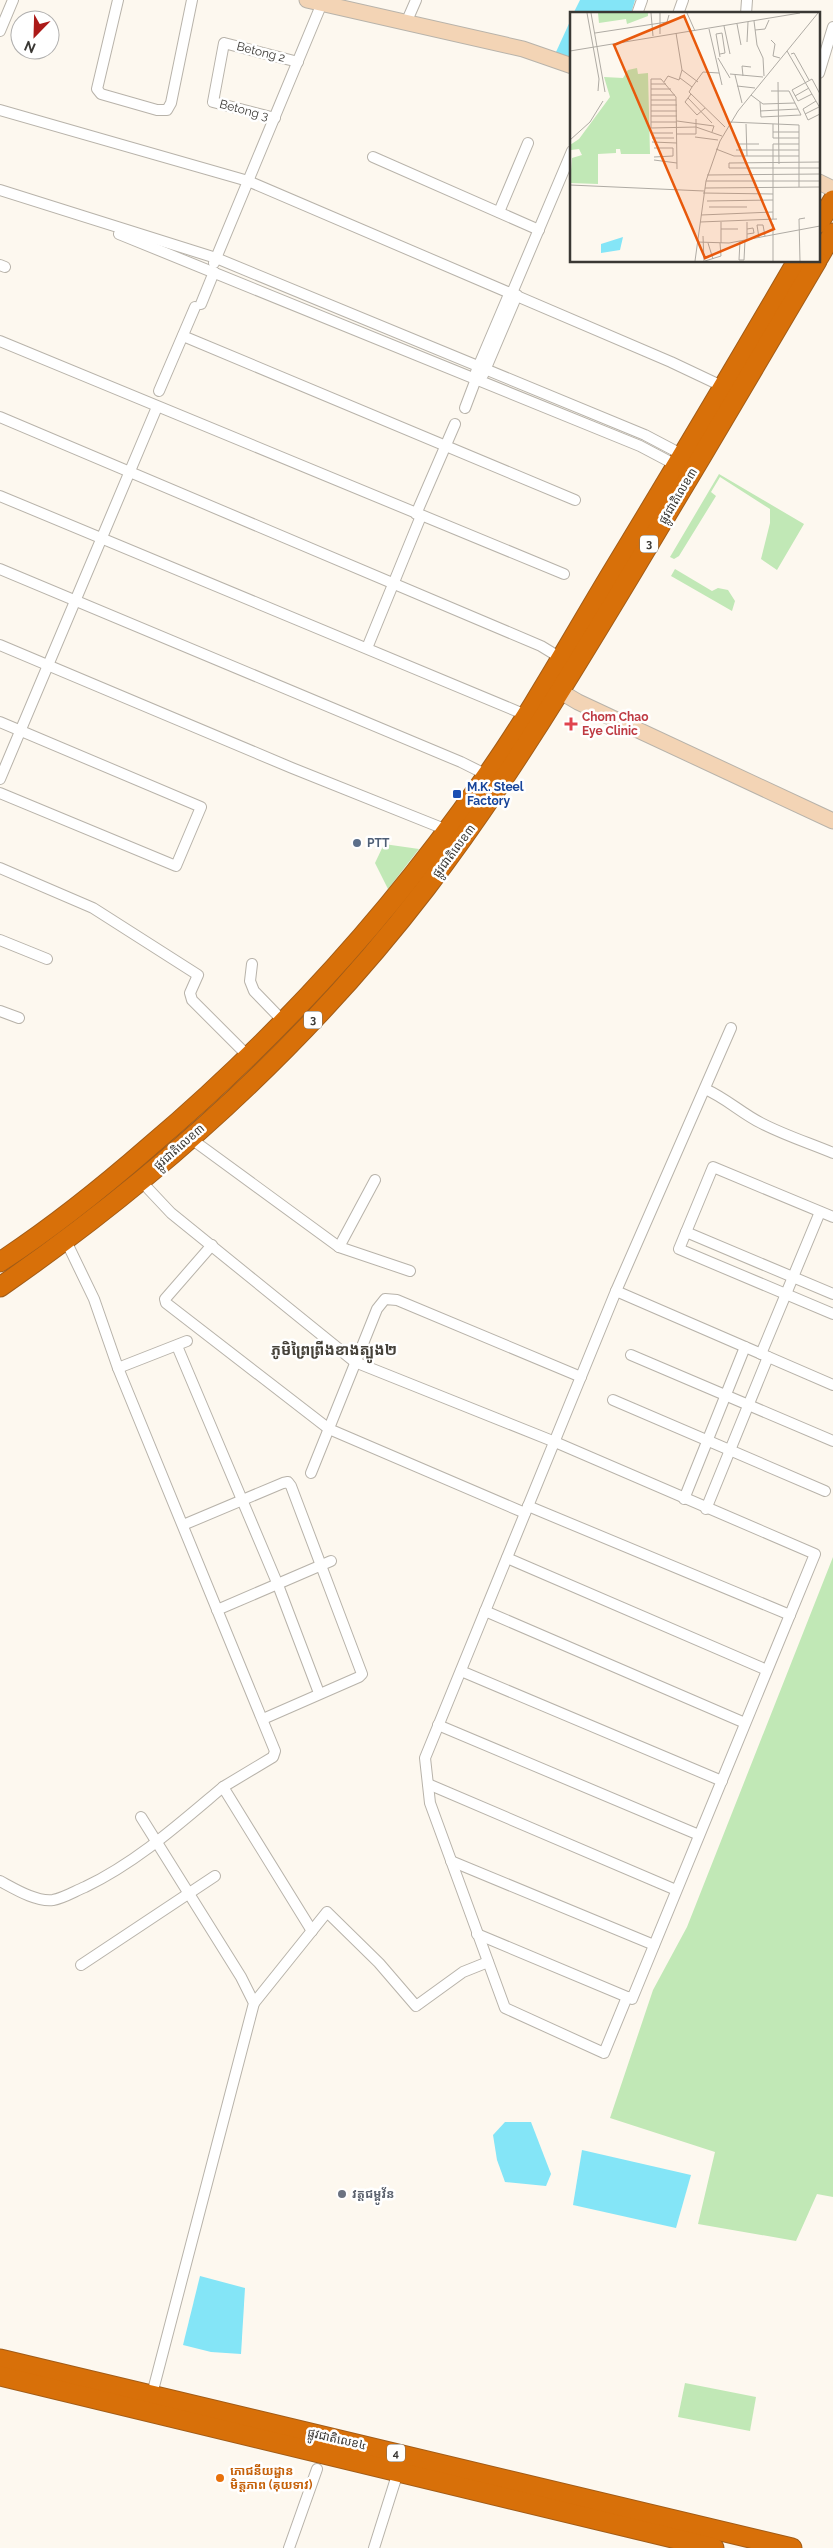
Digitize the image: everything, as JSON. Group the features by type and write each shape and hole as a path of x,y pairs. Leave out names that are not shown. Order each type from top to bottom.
{"highway":[{"path":"820,221 833,200"},
{"path":"820,255 833,233"},
{"name":"ផ្លូវជាតិលេខ៣","path":"567,663 680,460 731,391 796,262"},
{"name":"ផ្លូវជាតិលេខ៣","path":"0,1287 66,1241 190,1138 298,1036 390,932 478,817 567,663 731,391 815,262"},
{"name":"ផ្លូវជាតិលេខ៣","path":"0,1262 55,1224 127,1166 249,1057 284,1022 375,923 487,775 526,715 553,687"},
{"name":"ផ្លូវជាតិលេខ៤","path":"0,2359 150,2403 333,2447 792,2548"},
{"name":"ផ្លូវជាតិលេខ៤","path":"0,2376 150,2403"},
{"name":"ផ្លូវជាតិលេខ៤","path":"333,2447 398,2472 714,2548"}],"street":[{"path":"0,31 13,0"},
{"path":"118,0 97,89 101,94 157,110 167,110 171,103 192,0"},
{"path":"307,0 353,5 406,23 523,49 570,65"},
{"path":"406,23 416,0"},
{"path":"638,12 642,0"},
{"path":"679,12 683,0"},
{"path":"159,391 214,272 322,3"},
{"path":"820,70 833,27"},
{"name":"Betong 2","path":"213,102 224,43 298,62"},
{"name":"Betong 3","path":"213,102 275,118"},
{"path":"0,110 251,183 513,294 731,391"},
{"path":"499,212 528,142"},
{"path":"464,408 570,156"},
{"path":"373,157 539,230"},
{"path":"820,182 833,189"},
{"path":"0,190 219,260 645,435 680,460"},
{"path":"39,203 214,272 640,446 680,460"},
{"path":"183,336 575,500"},
{"path":"0,341 564,574"},
{"path":"0,779 157,407"},
{"path":"0,417 541,646 567,663"},
{"path":"368,648 455,424"},
{"path":"0,496 526,715"},
{"path":"0,570 462,762 487,775"},
{"path":"0,645 447,830"},
{"path":"553,687 833,822"},
{"path":"0,722 201,807 176,866 0,793"},
{"path":"0,868 93,908 198,974 190,993 192,1000 249,1057"},
{"path":"0,940 47,959"},
{"path":"252,964 250,981 254,991 284,1022"},
{"path":"0,1011 19,1018"},
{"path":"627,1997 604,2052 508,2010 477,1934 430,1804 425,1758 616,1291 706,1089 731,1028"},
{"path":"706,1089 722,1096 740,1111 762,1124 833,1153"},
{"path":"190,1138 339,1247 410,1271"},
{"path":"127,1166 171,1213 355,1362 554,1442 815,1554 632,1999 477,1934"},
{"path":"833,1217 713,1167 679,1249 833,1314"},
{"path":"339,1247 375,1180"},
{"path":"706,1508 748,1405 786,1294 820,1212"},
{"path":"686,1232 833,1294"},
{"path":"0,1880 30,1896 51,1900 95,1882 157,1843 223,1787 275,1755 263,1719 118,1368 94,1299 66,1241"},
{"path":"212,1245 165,1300 166,1303 329,1429 790,1615"},
{"path":"616,1291 833,1385"},
{"path":"311,1474 377,1308 385,1299 397,1300 581,1377"},
{"path":"118,1368 188,1341"},
{"path":"177,1346 278,1585 319,1693"},
{"path":"684,1499 745,1347"},
{"path":"631,1355 833,1441"},
{"path":"613,1400 825,1491"},
{"path":"183,1525 288,1482 362,1674 263,1719"},
{"path":"507,1558 767,1670"},
{"path":"217,1610 331,1561"},
{"path":"485,1611 745,1723"},
{"path":"461,1672 722,1780"},
{"path":"438,1725 699,1835"},
{"path":"428,1784 676,1890"},
{"path":"223,1787 312,1931"},
{"path":"141,1817 241,1976 254,2003"},
{"path":"451,1860 654,1945"},
{"path":"81,1964 190,1894 214,1876"},
{"path":"150,2403 254,2003 327,1912 380,1963 416,2006 463,1972 488,1962"},
{"path":"289,2548 318,2469"},
{"path":"374,2548 398,2472"}],"green space":[{"path":"719,474 804,524 777,570 761,559 770,523 770,509 720,477 711,492 716,496 679,556 674,559 670,557"},
{"path":"675,569 712,591 718,588 728,590 735,601 732,611 671,576"},
{"path":"384,844 419,849 388,889 375,863"},
{"path":"833,1557 833,2197 817,2194 796,2241 698,2224 715,2152 610,2118 653,1990 687,1927"},
{"path":"685,2383 756,2397 750,2431 678,2417"}],"water":[{"path":"580,0 635,0 632,12 574,12"},
{"path":"570,21 570,58 556,52"},
{"path":"505,2122 531,2122 551,2174 546,2186 505,2182 497,2160 493,2135"},
{"path":"582,2150 691,2175 676,2228 573,2205"},
{"path":"200,2276 245,2288 241,2354 211,2352 183,2345"}],"place":[{"name":"Chom Chao Eye Clinic","path":"571,724"},
{"name":"M.K. Steel Factory","path":"457,794"},
{"name":"PTT","path":"357,843"},
{"name":"វត្តជម្ពូវ័ន","path":"342,2194"},
{"name":"ភោជនីយដ្ឋាន មិត្តភាព (គុយទាវ)","path":"220,2478"}],"district":[{"name":"ភូមិព្រៃព្រីងខាងត្បូង២","path":"334,1350"}]}
